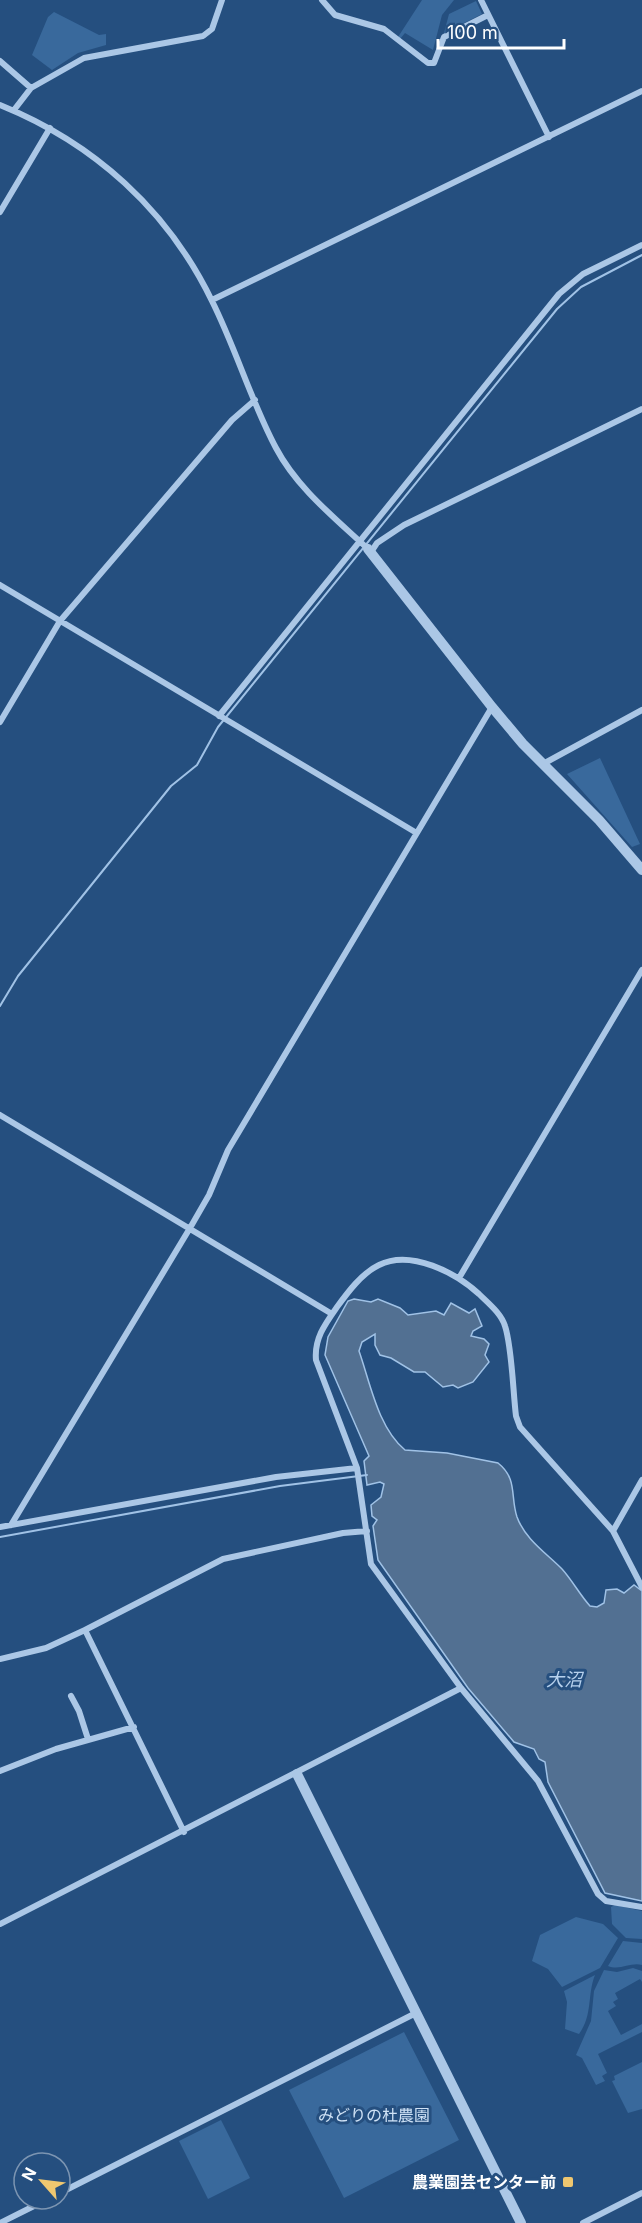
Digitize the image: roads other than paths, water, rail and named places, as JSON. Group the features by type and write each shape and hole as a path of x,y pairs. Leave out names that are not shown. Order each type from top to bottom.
{"street":[{"path":"14,110 31,88 84,58 203,36 212,29 222,0"},
{"path":"322,0 335,15 384,29 428,63 434,63 444,37 488,15"},
{"path":"481,0 549,137"},
{"path":"0,61 31,88"},
{"path":"212,300 642,91"},
{"path":"0,105 50,128 78,144 108,166 136,192 179,243 212,300 277,449 305,489 364,546 492,707 642,870"},
{"path":"0,212 50,128"},
{"path":"224,718 364,546 559,294 583,273 642,245"},
{"path":"0,722 60,621 232,420 255,400"},
{"path":"364,546 377,543 404,525 642,409"},
{"path":"0,585 415,832"},
{"path":"11,1525 190,1228 209,1195 228,1150 415,832 492,707"},
{"path":"543,764 642,710"},
{"path":"459,1278 642,970"},
{"path":"0,1116 332,1314"},
{"path":"642,1587 613,1531 520,1427 506,1326 490,1305 459,1278 428,1263 391,1262 379,1265 348,1292 318,1337 315,1348 316,1360 358,1474 371,1564 461,1688 538,1780 597,1894 606,1901 642,1907"},
{"path":"0,1527 276,1477 358,1474"},
{"path":"613,1531 642,1480"},
{"path":"0,1659 46,1648 223,1559 343,1533 367,1531"},
{"path":"85,1630 184,1832"},
{"path":"0,1924 184,1832 461,1688"},
{"path":"71,1696 79,1711 88,1739"},
{"path":"0,1771 21,1761 88,1739 134,1727"},
{"path":"297,1774 521,2223"},
{"path":"72,2187 416,2013"},
{"path":"583,2223 642,2193"},
{"path":"0,2223 24,2211"}],"water":[{"name":"大沼","path":"354,1299 371,1302 378,1299 400,1308 408,1315 436,1311 444,1315 451,1303 469,1313 475,1309 482,1326 473,1331 471,1336 484,1339 489,1344 485,1355 489,1362 473,1382 458,1388 453,1385 443,1387 425,1372 414,1372 391,1358 380,1355 375,1345 375,1334 362,1342 359,1351 376,1404 388,1430 405,1450 447,1453 498,1463 511,1482 517,1517 525,1532 562,1569 590,1606 597,1607 604,1603 606,1590 617,1589 624,1593 634,1585 642,1591 642,1901 605,1893 548,1782 545,1762 539,1759 534,1749 514,1742 468,1688 378,1560 373,1526 377,1520 372,1516 371,1505 381,1497 384,1484 380,1482 367,1485 364,1461 369,1456 325,1355 328,1337 348,1301"}],"waterway":[{"path":"0,1006 18,976 171,786 197,765 218,727 557,309 581,287 642,255"},
{"path":"0,1537 280,1486 367,1475"}],"place":[{"name":"農業園芸センター前","path":"568,2182"}],"park label":[{"name":"みどりの杜農園","path":"374,2115"}]}
